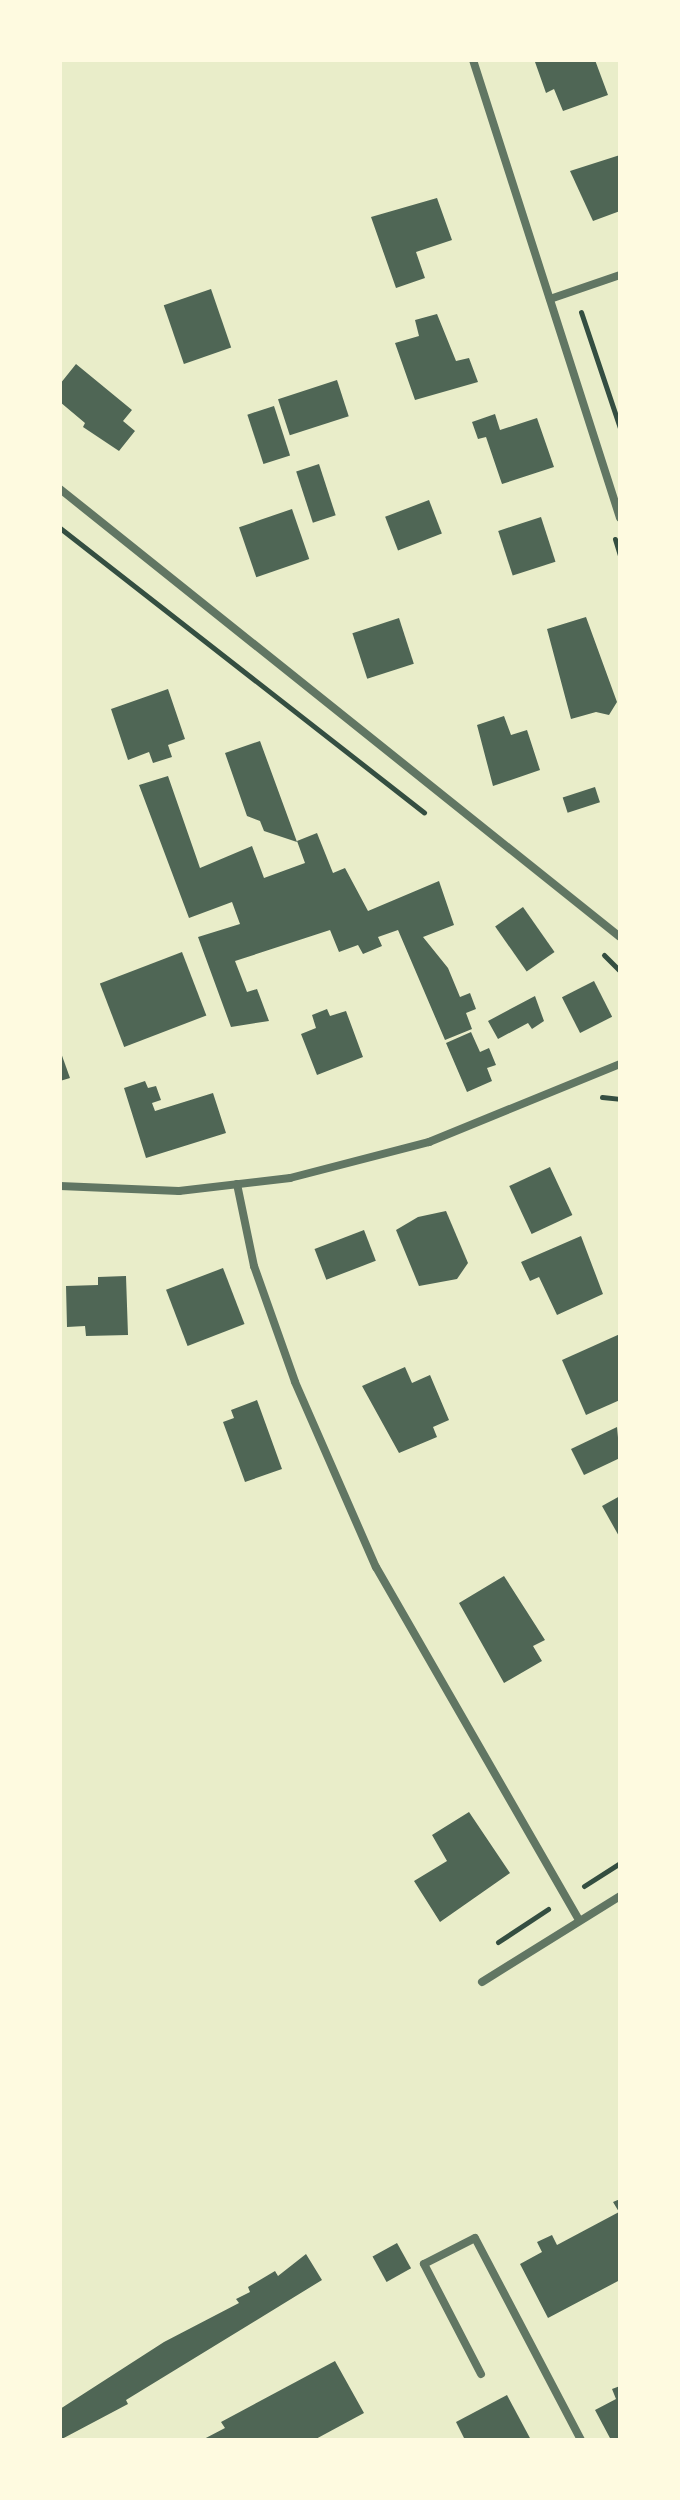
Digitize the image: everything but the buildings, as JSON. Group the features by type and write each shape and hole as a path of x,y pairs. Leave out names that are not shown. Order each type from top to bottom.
{"street":[{"path":"473,60 620,518"},
{"path":"550,299 620,275"},
{"path":"60,489 620,937"},
{"path":"60,1186 179,1191 290,1178 429,1142 620,1064"},
{"path":"237,1184 254,1266 295,1382 376,1567 579,1920"},
{"path":"482,1982 620,1896"},
{"path":"481,2374 424,2264 475,2238 581,2440"}],"path":[{"path":"574,291 620,428"},
{"path":"60,528 437,822"},
{"path":"592,946 603,954"}]}
